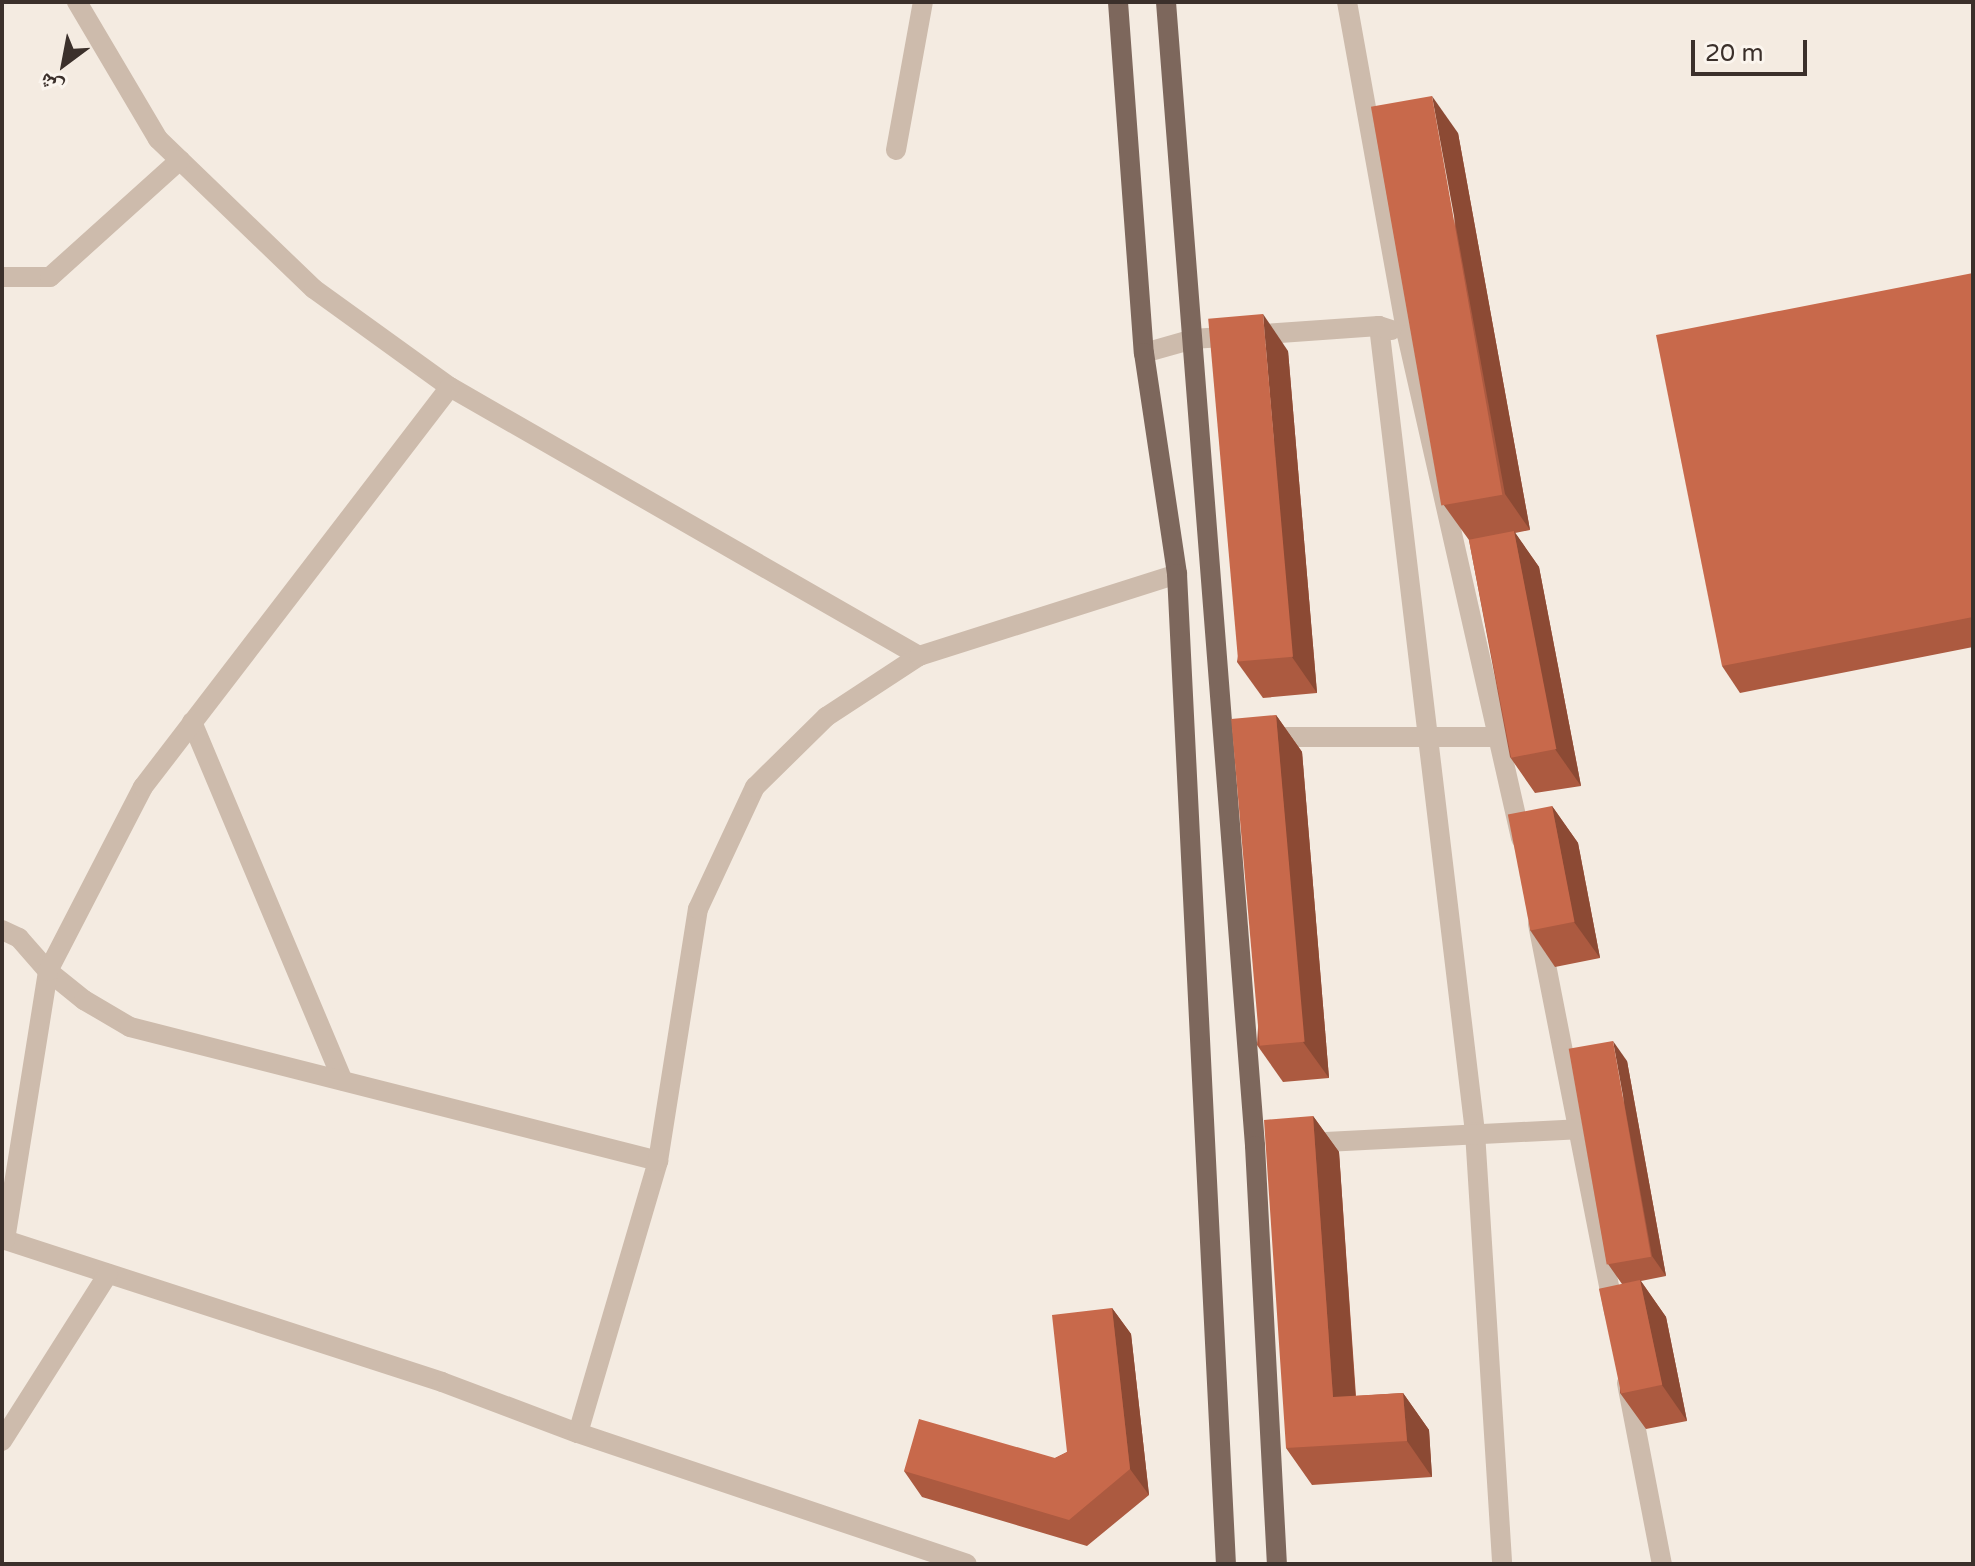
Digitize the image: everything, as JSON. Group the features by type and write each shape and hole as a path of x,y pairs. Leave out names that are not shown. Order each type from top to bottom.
{"main road":[{"path":"1118,2 1144,353 1177,574 1226,1564"},
{"path":"1166,2 1225,737 1271,1145 1277,1564"}],"street":[{"path":"77,2 158,139 314,289 450,387 919,656"},
{"path":"896,150 923,2"},
{"path":"1347,2 1407,335 1501,737 1526,862"},
{"path":"2,277 50,277 180,160"},
{"path":"1144,353 1193,339 1379,326 1407,335"},
{"path":"1379,326 1475,1132 1502,1564"},
{"path":"450,387 143,787 48,971 4,1240 442,1382 578,1433 967,1564"},
{"path":"578,1433 658,1161 698,909 755,787 826,717 919,656 1177,574"},
{"path":"192,722 343,1081"},
{"path":"1225,737 1501,737"},
{"path":"1535,909 1617,1331"},
{"path":"2,930 19,938 48,971 130,1027 658,1161"},
{"path":"1271,1145 1578,1129"},
{"path":"2,1441 108,1274"},
{"path":"1623,1362 1662,1564"}],"building":[{"path":"1432,96 1502,495 1441,506 1371,107"},
{"path":"1973,273 1973,617 1722,666 1656,335"},
{"path":"1263,314 1293,657 1238,661 1208,319"},
{"path":"1514,531 1556,749 1511,758 1469,540"},
{"path":"1276,715 1305,1042 1260,1046 1231,719"},
{"path":"1552,806 1575,922 1530,930 1508,815"},
{"path":"1613,1041 1651,1257 1607,1264 1569,1049"},
{"path":"1313,1116 1333,1397 1403,1393 1407,1441 1286,1448 1264,1120"},
{"path":"1640,1280 1662,1385 1621,1393 1599,1289"},
{"path":"1112,1308 1130,1469 1069,1520 904,1471 919,1419 1055,1458 1067,1452 1052,1315"}]}
